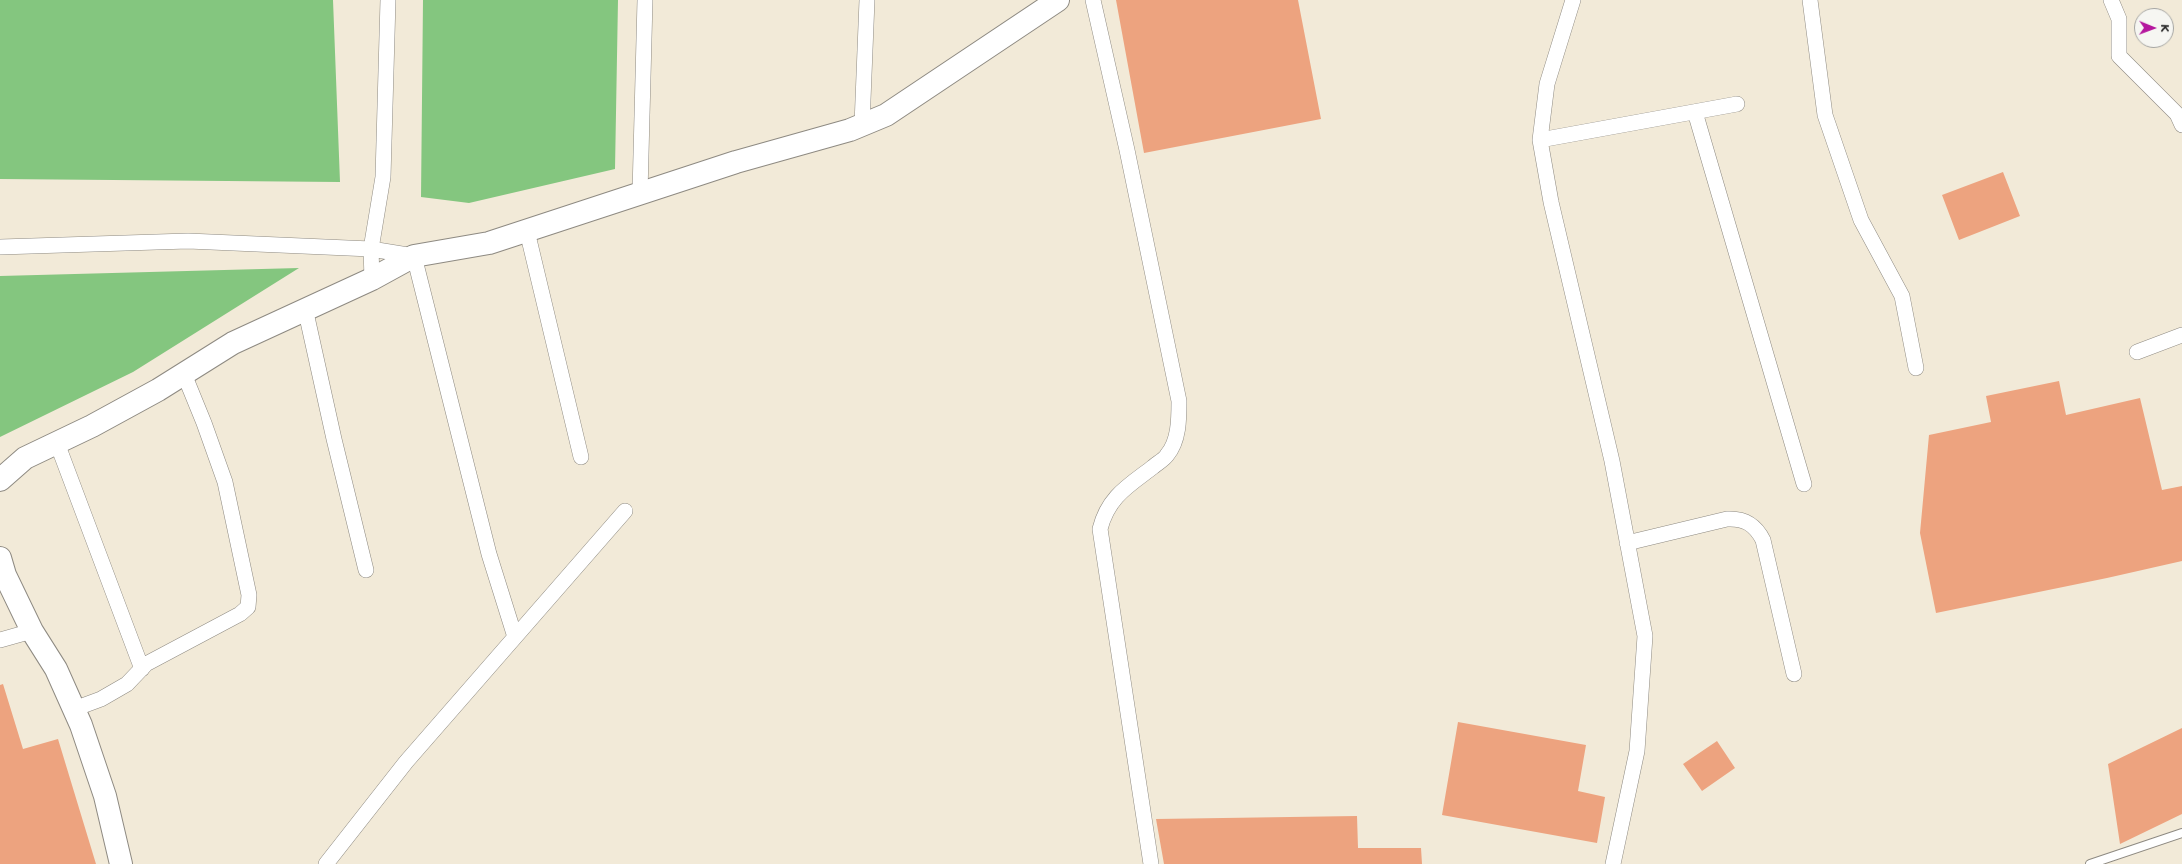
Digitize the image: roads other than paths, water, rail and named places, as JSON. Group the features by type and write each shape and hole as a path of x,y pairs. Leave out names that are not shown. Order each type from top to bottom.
{"street":[{"path":"372,278 371,248 383,177 388,0"},
{"path":"640,193 645,0"},
{"path":"862,125 867,0"},
{"path":"0,480 25,458 92,426 184,374 233,344 305,308 372,278 414,256 489,242 527,231 736,162 850,130 886,115 1058,0"},
{"path":"1093,0 1127,150 1179,402 1176,437 1168,455 1112,501 1104,514 1100,529 1151,864"},
{"path":"1573,0 1547,84 1540,140 1550,202 1612,461 1645,636 1637,751 1613,864"},
{"path":"1810,0 1825,115 1861,220 1902,296 1916,368"},
{"path":"2111,0 2119,19 2119,56 2177,114 2182,126"},
{"path":"1540,140 1737,104"},
{"path":"1695,112 1804,484"},
{"path":"527,231 581,457"},
{"path":"0,247 188,241 371,248 414,256"},
{"path":"414,256 489,554 515,637"},
{"path":"305,308 334,439 366,570"},
{"path":"2137,352 2182,335"},
{"path":"74,709 101,698 127,684 146,664 245,611 250,601 226,482 184,374"},
{"path":"57,443 142,668"},
{"path":"326,864 406,762 625,511"},
{"path":"1627,543 1727,519 1742,520 1755,528 1763,540 1794,674"},
{"path":"0,558 5,575 32,631 56,669 74,709 105,796 121,864"},
{"path":"0,640 32,631"}],"lane":[{"path":"2090,864 2182,833"}]}
